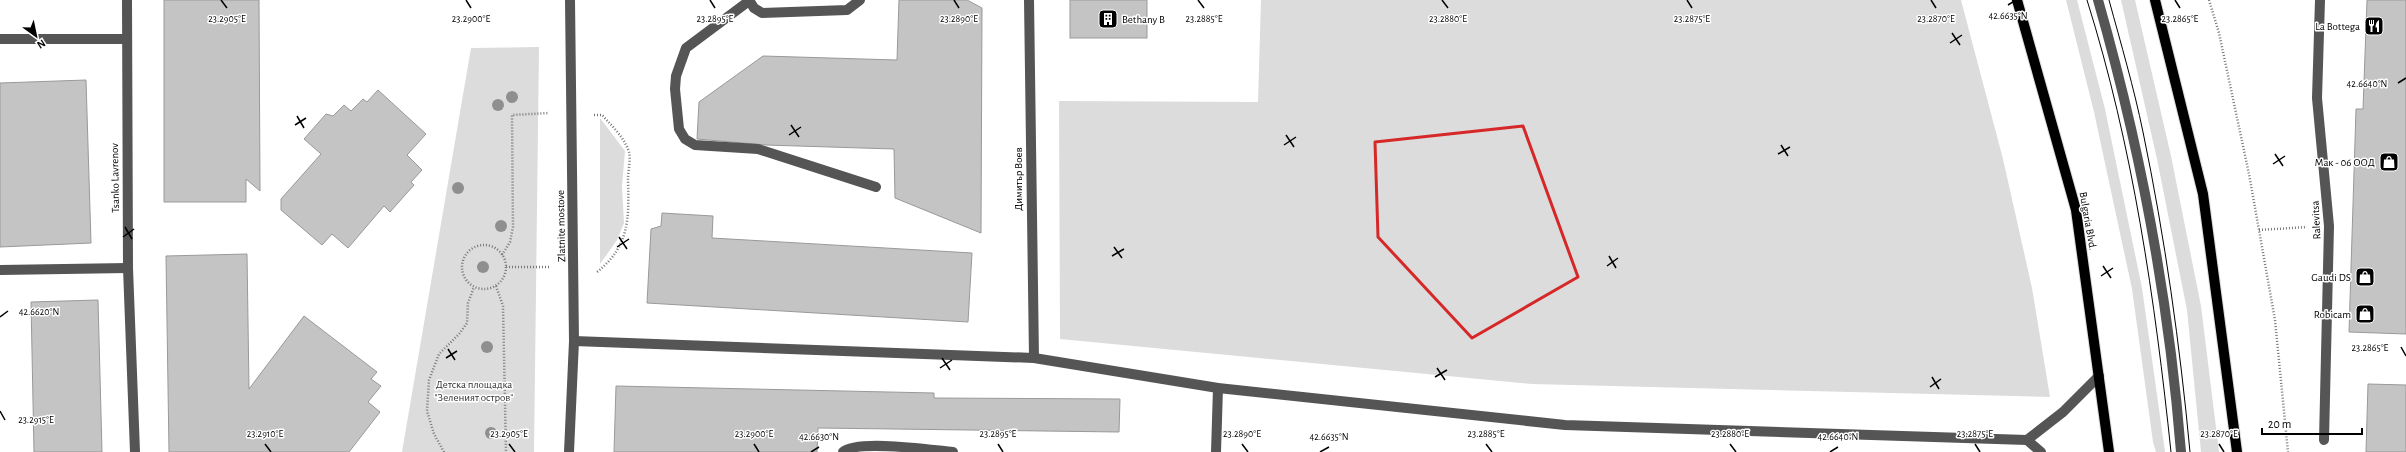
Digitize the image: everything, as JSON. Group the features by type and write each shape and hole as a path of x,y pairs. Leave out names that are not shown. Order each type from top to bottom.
{"main road":[{"name":"Bulgaria Blvd.","path":"2017,0 2076,210 2109,452"},
{"path":"2155,0 2203,194 2237,452"}],"street":[{"name":"Tsanko Lavrenov","path":"127,0 128,268 135,452"},
{"name":"Zlatnite mostove","path":"569,452 574,341 570,0"},
{"path":"860,0 846,10 772,12 762,12 754,8 749,0 686,48 676,76 675,89 679,129 685,139 695,145 758,149 876,187"},
{"name":"Димитър Воев","path":"1029,0 1034,358"},
{"path":"2098,0 2135,146 2175,379 2181,452"},
{"name":"Ralevitsa","path":"2320,0 2317,98 2329,226 2324,440"},
{"path":"0,39 126,39"},
{"path":"0,270 128,268"},
{"path":"574,341 1034,358 1218,388 1565,425 2027,440 2041,452"},
{"path":"2027,440 2063,412 2099,376"},
{"path":"1216,452 1218,388"},
{"path":"843,452 848,448 863,445 953,452"}],"path":[{"path":"2209,0 2227,70 2259,230 2275,320 2288,452"},
{"path":"502,255 510,242 513,227 512,115 572,113 602,115 616,129 629,152 630,203 626,235 610,261 574,289"},
{"path":"2259,230 2329,226"},
{"path":"488,246 494,248 502,255 506,267 503,279 496,286 484,289 474,287 466,280 463,273 464,258 468,252 474,248 488,246"},
{"path":"506,267 574,268"},
{"path":"496,286 503,306 506,452"},
{"path":"444,452 434,434 427,411 429,380 439,354 460,333 467,322 468,303 474,287"}],"highlighted area":[{"path":"1523,126 1578,277 1472,338 1378,237 1375,142"}],"green space":[{"path":"1261,0 1961,0 2003,159 2032,288 2050,397 1532,384 1060,339 1059,101 1258,102"},
{"path":"2066,0 2077,0 2105,109 2142,288 2165,452 2156,452 2153,442 2132,289 2094,112"},
{"path":"2121,0 2135,0 2171,156 2201,306 2219,452 2201,452 2187,310 2157,159"},
{"name":"Детска площадка \"Зеленият остров\"","path":"539,47 534,452 402,452 471,48"},
{"path":"600,118 625,151 622,186 624,223 617,240 600,264"}],"building":[{"path":"164,0 259,0 260,191 246,179 246,202 164,202"},
{"path":"899,0 967,0 982,8 981,233 895,198 894,149 766,145 697,139 699,102 763,56 897,60"},
{"name":"Bethany B","path":"1070,0 1147,0 1147,38 1070,38"},
{"path":"2367,0 2406,0 2406,334 2349,332 2356,109 2363,109"},
{"path":"86,80 91,243 0,247 0,83"},
{"path":"378,90 426,134 407,155 422,170 411,182 414,185 390,212 384,206 348,248 332,234 322,245 281,210 281,199 321,154 304,139 326,114 333,116 344,105 351,111 363,99 367,102"},
{"path":"662,213 713,216 712,238 972,253 968,322 647,303 651,229 661,226"},
{"path":"247,254 249,389 304,316 377,372 371,379 381,386 368,402 380,412 349,452 169,452 166,256"},
{"path":"98,300 102,452 34,452 31,302"},
{"path":"2368,384 2406,385 2406,452 2366,452"},
{"path":"616,386 934,393 934,398 1120,399 1119,432 818,428 817,452 614,452"}],"tram line":[{"path":"2087,0 2103,55 2130,167 2150,281 2171,452"},
{"path":"2109,0 2127,66 2151,172 2177,332 2190,452"}],"place":[{"name":"Bethany B","path":"1108,19"},
{"name":"La Bottega","path":"2374,26"},
{"name":"Мак - 06 ООД","path":"2389,162"},
{"name":"Gaudi DS","path":"2365,277"},
{"name":"Robicam","path":"2365,314"}]}
